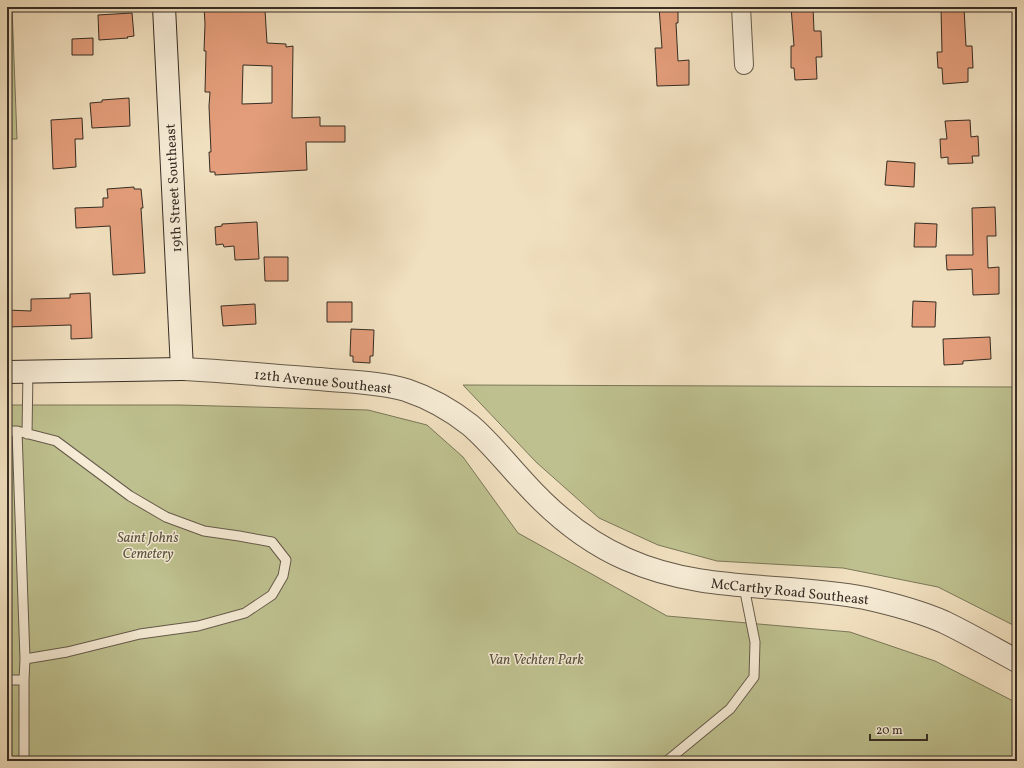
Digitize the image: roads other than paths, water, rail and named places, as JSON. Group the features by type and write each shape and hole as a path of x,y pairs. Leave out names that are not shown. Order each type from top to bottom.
{"street":[{"name":"19th Street Southeast","path":"164,7 182,369"},
{"path":"741,7 744,65"},
{"name":"12th Avenue Southeast","path":"17,372 182,369 381,385 405,390 431,400 452,412 472,427 526,485 550,507 599,545 626,559"},
{"name":"McCarthy Road Southeast","path":"626,559 660,571 700,581 744,587 827,592 864,598 903,607 943,622 1017,661"}],"lane":[{"path":"17,372 27,434"},
{"path":"17,431 25,659 24,761"},
{"path":"7,432 17,431 56,441 130,496 166,517 204,531 272,542 286,560 283,576 272,595 245,612 198,626 140,634 67,652 25,659"},
{"path":"667,761 730,709 754,678 755,642 744,587"},
{"path":"7,680 24,680"}],"park label":[{"name":"Saint John's Cemetery","path":"148,546"},
{"name":"Van Vechten Park","path":"536,659"}]}
